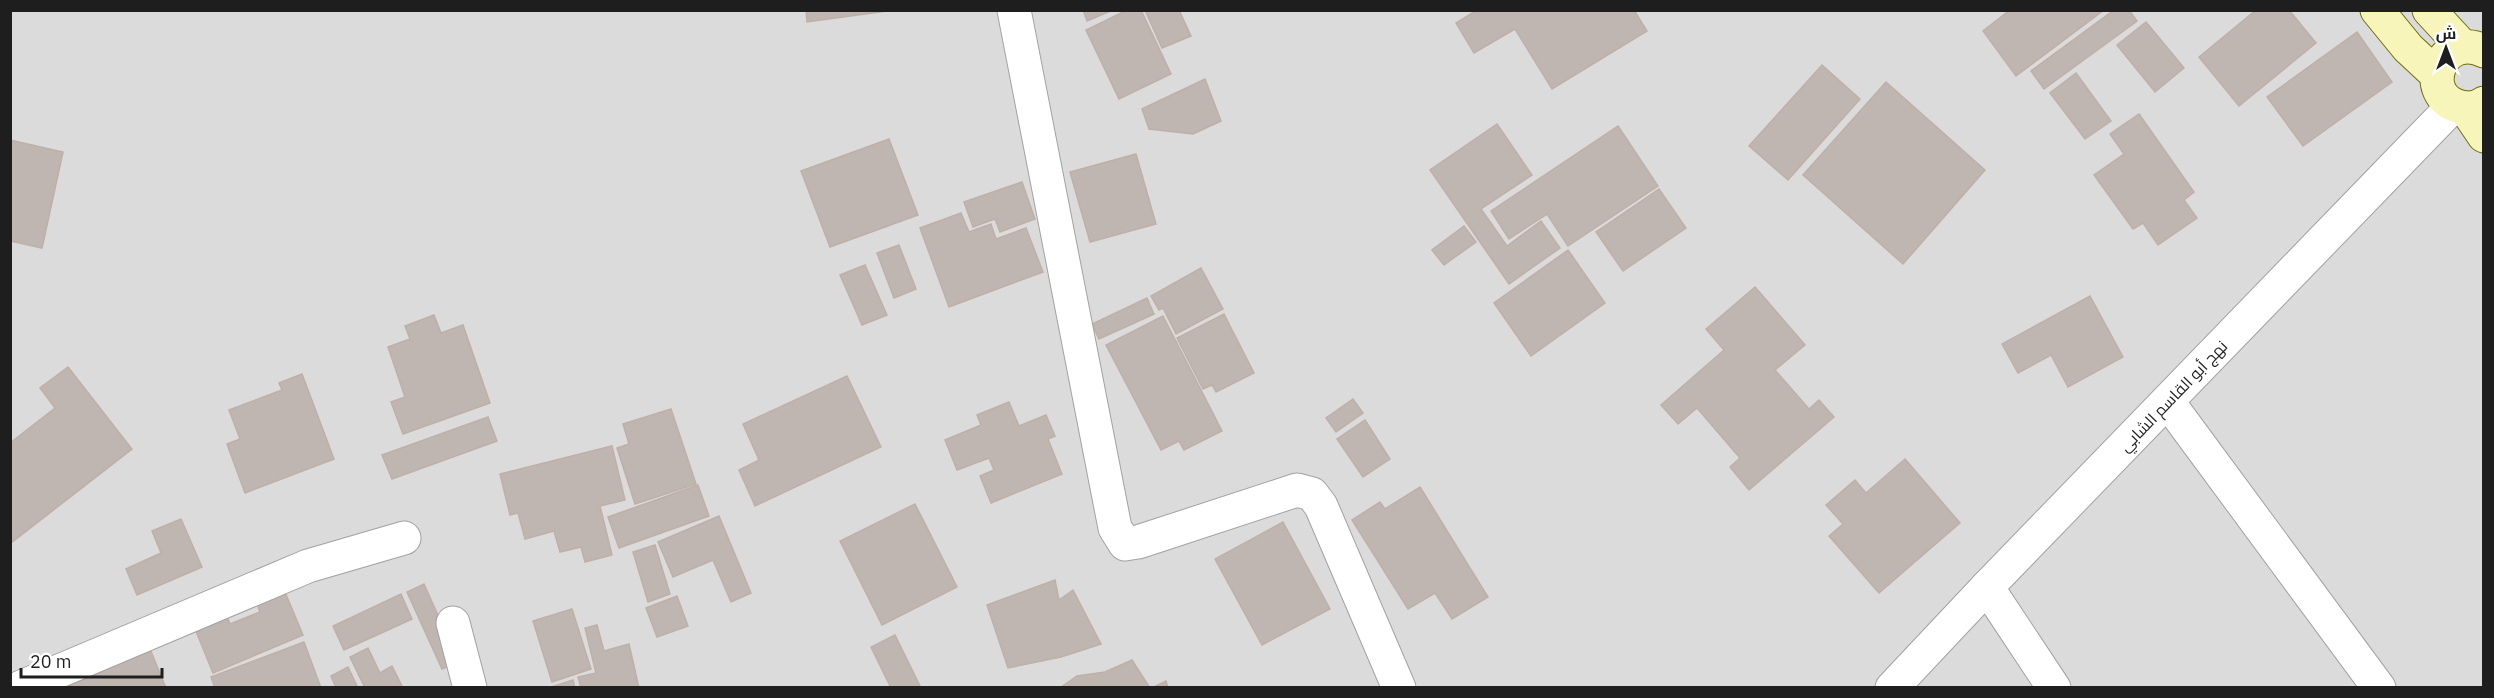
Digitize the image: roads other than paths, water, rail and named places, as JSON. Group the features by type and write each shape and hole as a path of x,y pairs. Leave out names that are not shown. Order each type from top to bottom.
{"main road":[{"path":"2377,10 2408,48 2437,75"},
{"path":"2430,10 2473,49"},
{"path":"2473,49 2450,51 2441,61 2437,75 2439,90 2445,99 2468,106 2484,136"}],"street":[{"path":"1014,10 1115,528 1125,544 1138,542 1296,490 1312,494 1322,506 1399,687"},
{"name":"نهج أبو القاسم الشابي","path":"1892,687 2168,402 2468,106"},
{"path":"2168,402 2379,687"},
{"path":"19,687 308,566 404,537"},
{"path":"1987,587 2054,687"},
{"path":"453,623 470,687"}]}
